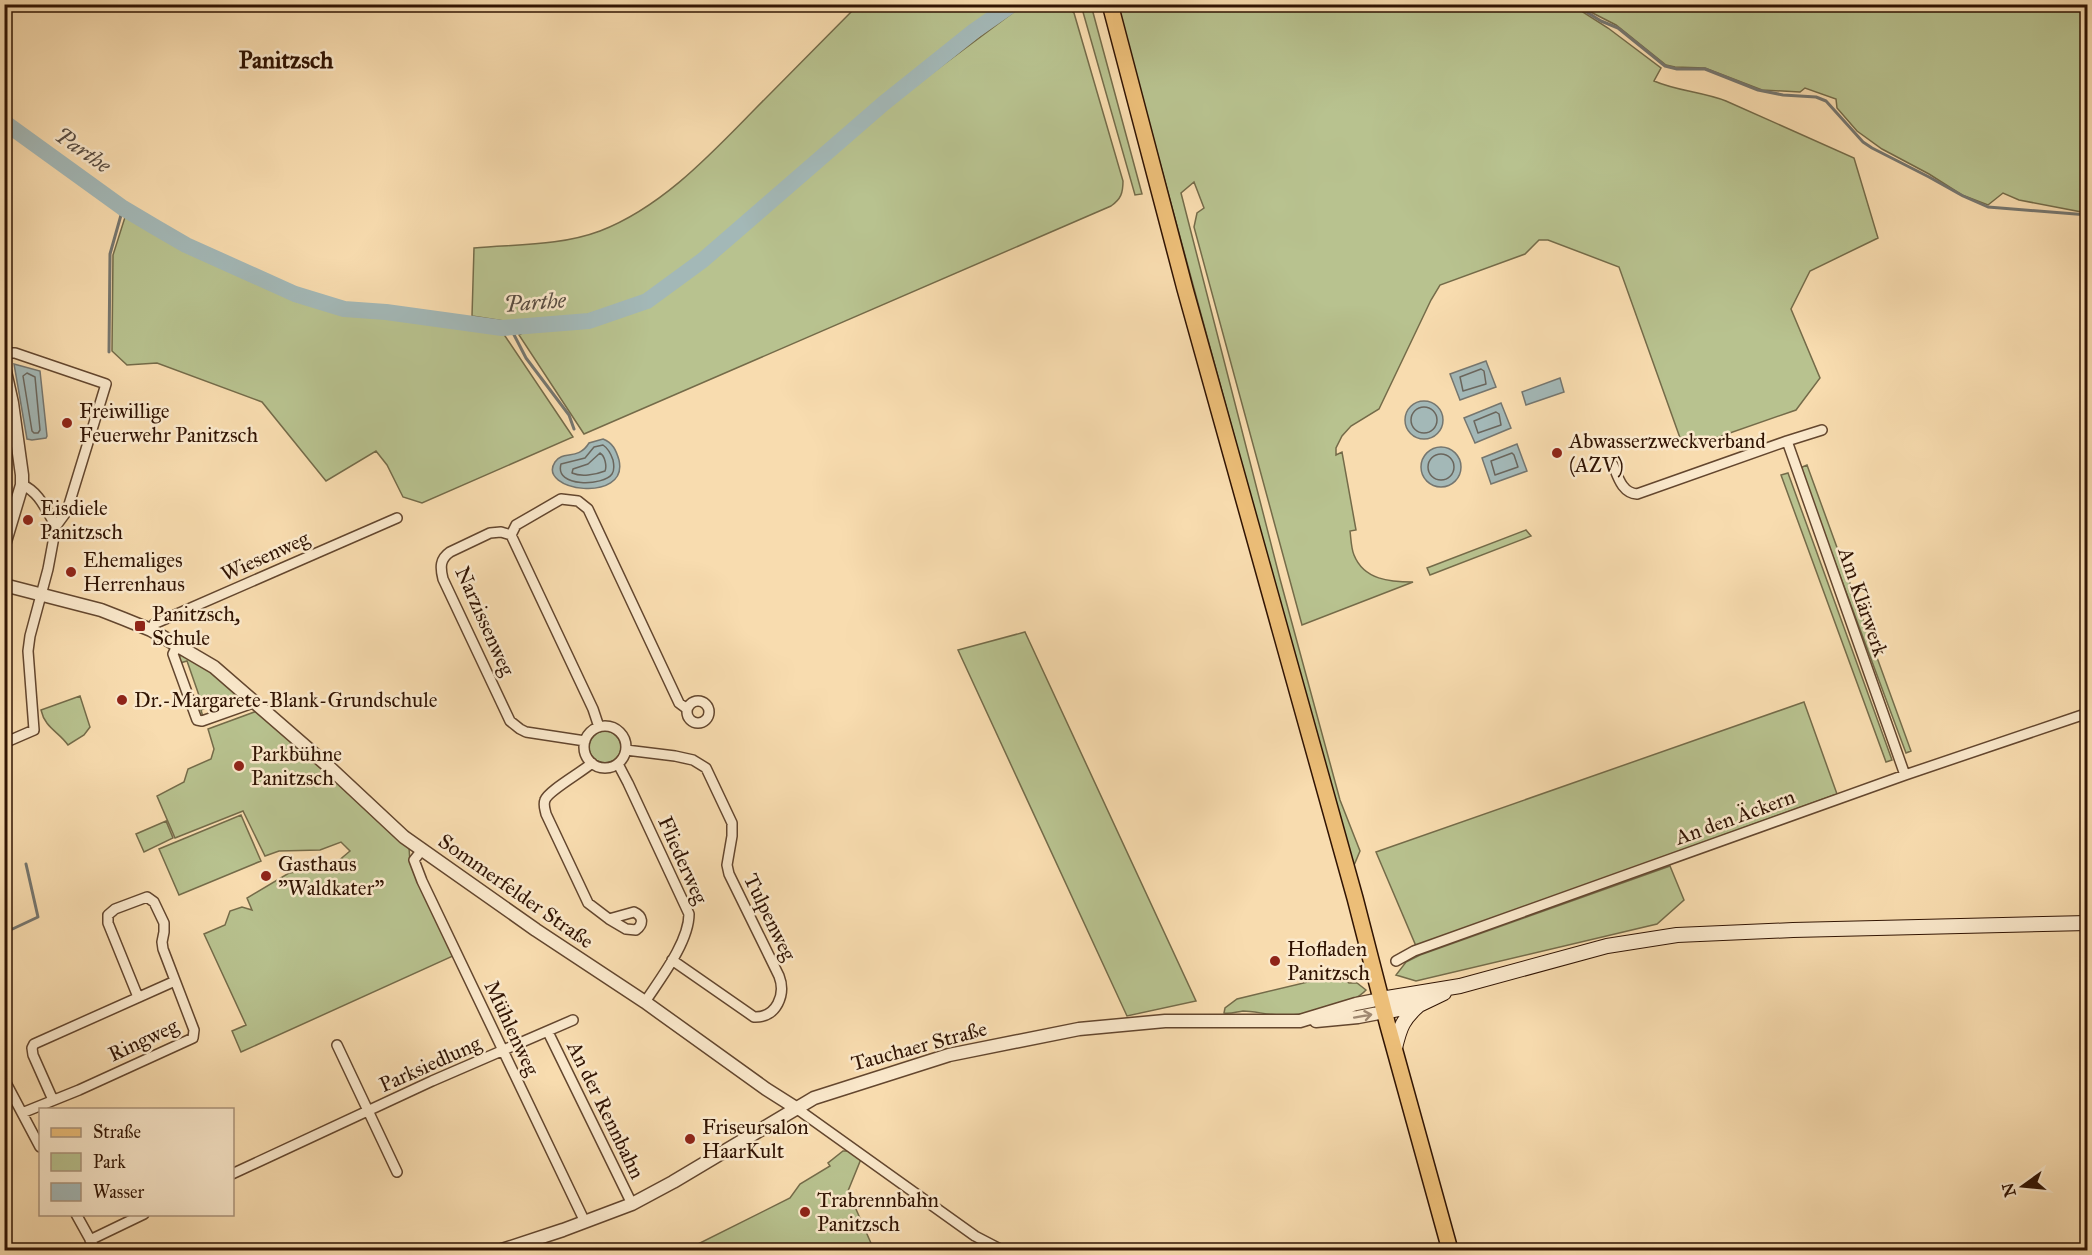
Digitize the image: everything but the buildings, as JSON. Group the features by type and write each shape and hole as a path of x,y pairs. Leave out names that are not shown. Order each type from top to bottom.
{"main road":[{"path":"1110,4 1185,289 1355,898 1450,1251"},
{"path":"1383,1006 1607,946 1677,935 2088,923"},
{"path":"1395,1048 1400,1026 1407,1015 1419,1005 1460,986"},
{"path":"1383,1006 1419,1005"}],"street":[{"path":"4,353 15,353 106,384 67,511 56,526 51,555 30,636 28,651 34,730 4,743"},
{"path":"4,367 12,403 22,485 4,545"},
{"path":"1613,465 1621,485 1631,494 1637,494 1822,430"},
{"name":"Am Klärwerk","path":"1786,441 1905,776"},
{"path":"22,485 37,495 56,526"},
{"path":"599,727 511,535 516,525 561,499 578,501 588,509 679,703 687,709"},
{"name":"Wiesenweg","path":"151,630 154,624 397,518"},
{"name":"Narzissenweg","path":"511,535 490,533 445,555 441,566 443,579 510,721 526,732 585,741"},
{"name":"Sommerfelder Straße","path":"4,585 101,610 151,630 214,667 328,766 404,837 536,930 645,1002 975,1236 1002,1251"},
{"path":"177,646 173,654 197,720 202,721 256,702"},
{"name":"An den Äckern","path":"1396,961 1414,951 2088,713"},
{"path":"607,726 619,731 626,742 624,756 618,764 603,768 592,763 585,753 585,741 590,732 599,727 607,726"},
{"name":"Tulpenweg","path":"626,750 693,760 706,768 732,823 727,865 729,874 779,976 782,989 780,1002 771,1012 754,1017 672,960"},
{"path":"592,763 584,771 548,794 544,803 546,814 588,903 609,919"},
{"name":"Fliederweg","path":"618,764 689,914 687,931 672,960 645,1002"},
{"name":"Mühlenweg","path":"422,850 414,860 422,881 585,1222"},
{"name":"Ringweg","path":"22,1113 193,1038 194,1030 162,945 164,923 153,900 146,897 115,909 108,915 108,923 138,997"},
{"name":"Ringweg","path":"53,1100 33,1055 34,1044 175,981"},
{"name":"Tauchaer Straße","path":"502,1251 632,1203 673,1182 796,1108 835,1090 949,1055 1079,1029 1166,1021 1300,1021 1358,1017 1383,1006"},
{"name":"Parksiedlung","path":"234,1173 573,1020"},
{"name":"An der Rennbahn","path":"548,1032 632,1203"},
{"name":"Parksiedlung","path":"337,1045 397,1172"},
{"path":"4,1079 39,1145"},
{"path":"77,1216 96,1251"},
{"path":"90,1240 142,1216"}],"green space":[{"path":"858,5 1003,5 962,35 686,268 646,296 583,316 537,322 504,321 472,316 474,248 538,244 585,236 623,221 644,208 684,178 721,144"},
{"path":"1023,5 1064,5 1074,13 1123,181 1122,192 1117,201 1111,206 584,434 519,335 524,332 583,325 613,317 657,300 701,268 876,115"},
{"path":"1081,5 1091,5 1142,194 1135,195"},
{"path":"1117,5 1572,5 1608,28 1661,68 1654,81 1726,101 1854,158 1878,238 1810,271 1791,309 1820,378 1796,410 1684,449 1619,267 1548,240 1539,240 1525,254 1440,285 1379,409 1351,426 1342,436 1336,448 1336,455 1342,452 1356,530 1350,531 1352,546 1358,563 1371,575 1379,578 1413,582 1302,625 1194,227 1197,213 1204,208 1194,182 1181,193 1280,579 1340,800 1360,851 1352,870"},
{"path":"1577,5 2087,5 2087,213 2019,200 2003,193 1988,205 1962,195 1882,149 1857,131 1837,108 1836,99 1805,88 1800,92 1762,90 1705,68 1666,65 1616,25"},
{"path":"126,214 193,253 288,295 344,313 503,333 573,437 422,503 403,497 387,465 376,451 326,481 262,402 157,363 127,365 112,351 113,255"},
{"path":"1807,465 1911,751 1906,753 1800,468"},
{"path":"1788,473 1892,760 1886,762 1781,475"},
{"path":"1526,530 1531,536 1430,575 1427,568"},
{"path":"1025,632 1196,1001 1127,1016 958,650"},
{"path":"181,653 211,671 245,701 240,703 238,696 213,705 215,712 211,714 208,707 201,710 203,717 200,716 195,706 202,704 187,661 180,663"},
{"path":"80,696 90,727 84,735 68,745 49,725 41,710"},
{"path":"1804,702 1837,794 1416,946 1376,852"},
{"path":"257,711 409,847 410,863 453,956 241,1052 232,1031 246,1025 204,934 225,925 230,911 242,907 252,910 247,898 289,873 331,867 350,851 341,842 320,850 279,851 265,856 243,811 175,838 157,796 184,782 188,769 211,759 214,749 208,729"},
{"path":"605,731 616,736 621,747 616,758 605,763 594,758 589,747 594,736"},
{"path":"241,815 261,861 179,895 159,849"},
{"path":"166,821 173,838 144,852 136,834"},
{"path":"1670,866 1684,900 1657,924 1416,981 1396,975 1406,962 1420,955"},
{"path":"1337,975 1349,983 1357,983 1366,990 1350,1001 1301,1014 1276,1015 1243,1011 1224,1013 1225,1008 1237,999"},
{"name":"Trabrennbahn Panitzsch","path":"843,1151 849,1151 861,1159 848,1191 874,1250 673,1250 694,1246 790,1198 800,1184 830,1166 828,1163"}],"water":[{"path":"1486,361 1496,387 1460,400 1450,374"},
{"path":"14,364 40,371 46,438 27,439"},
{"path":"1560,378 1564,392 1526,405 1522,392"},
{"path":"1424,401 1438,406 1443,420 1438,434 1424,439 1410,434 1405,420 1410,406"},
{"path":"1501,403 1511,428 1475,443 1464,418"},
{"path":"603,439 614,447 619,460 618,474 611,483 598,488 584,488 570,486 558,480 553,472 558,458 576,454 589,443"},
{"path":"1517,444 1527,471 1491,484 1482,458"},
{"path":"1441,447 1455,453 1461,467 1455,481 1441,487 1427,481 1421,467 1427,453"}],"waterway":[{"name":"Parthe","path":"4,122 123,208 155,227 186,245 295,294 344,309 386,312 502,328 589,321 647,301 703,260 884,103 974,31 1013,4"},
{"path":"1574,4 1601,21 1618,28 1665,66 1677,69 1705,69 1758,90 1783,95 1816,97 1826,101 1863,142 1872,148 1988,207 2088,215"},
{"path":"109,352 110,254 123,208"},
{"path":"510,327 526,358 569,415 574,429"},
{"path":"4,933 38,917 26,864"}],"place":[{"name":"Freiwillige Feuerwehr Panitzsch","path":"67,423"},
{"name":"Abwasserzweckverband (AZV)","path":"1557,453"},
{"name":"Eisdiele Panitzsch","path":"28,520"},
{"name":"Ehemaliges Herrenhaus","path":"71,572"},
{"name":"Panitzsch, Schule","path":"140,626"},
{"name":"Dr.-Margarete-Blank-Grundschule","path":"122,700"},
{"name":"Parkbühne Panitzsch","path":"239,766"},
{"name":"Gasthaus \"Waldkater\"","path":"266,876"},
{"name":"Hofladen Panitzsch","path":"1275,961"},
{"name":"Friseursalon HaarKult","path":"690,1139"},
{"name":"Trabrennbahn Panitzsch","path":"805,1212"}],"district":[{"name":"Panitzsch","path":"286,60"}]}
